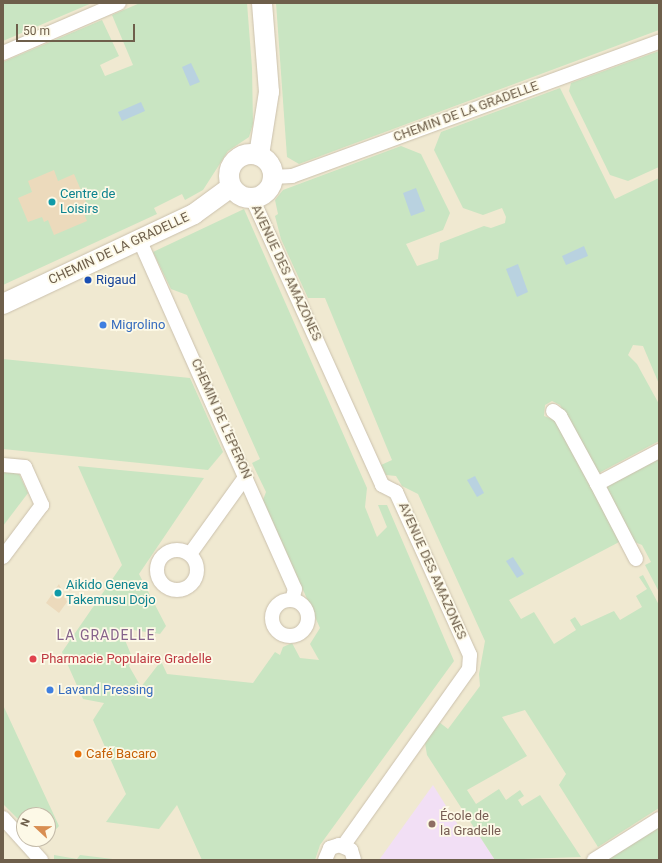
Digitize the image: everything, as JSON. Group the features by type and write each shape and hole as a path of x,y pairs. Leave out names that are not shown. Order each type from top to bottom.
{"street":[{"path":"3,53 119,3"},
{"path":"260,156 269,92 262,3"},
{"name":"CHEMIN DE LA GRADELLE","path":"273,177 292,176 659,42"},
{"path":"246,154 260,156 269,164 273,177 269,189 252,198 240,196 231,187 229,173 234,161 246,154"},
{"name":"CHEMIN DE LA GRADELLE","path":"3,304 194,214 231,187"},
{"name":"AVENUE DES AMAZONES","path":"252,198 382,486 396,492 470,655 469,669 344,845"},
{"name":"CHEMIN DE L'EPERON","path":"139,239 246,476 295,589 292,600"},
{"path":"553,411 560,416 636,559"},
{"path":"597,484 659,451"},
{"path":"3,465 25,467 42,506 3,557"},
{"path":"190,554 246,476"},
{"path":"3,818 41,860"},
{"path":"594,860 659,819"},
{"path":"324,860 330,848 344,845 351,850 354,860"}],"shaded area":[{"path":"3,3 659,3 659,860 3,860"},
{"name":"École de la Gradelle","path":"433,785 463,833 473,826 495,860 379,860"}],"green space":[{"path":"3,3 92,3 3,41"},
{"path":"140,3 247,3 252,68 253,124 249,137 228,151 203,190 185,200 182,194 154,208 157,214 3,285 3,62 102,20 119,56 100,65 105,76 133,65 112,15"},
{"path":"276,3 659,3 659,30 299,164 287,157"},
{"path":"659,51 659,167 628,181 610,175 569,91 571,83"},
{"path":"560,88 615,199 659,178 659,384 643,346 633,345 628,355 637,364 659,404 659,441 597,474 560,405 552,401 545,405 544,416 557,421 621,541 509,600 521,619 534,612 554,644 576,630 570,620 575,617 581,626 614,611 620,620 642,607 636,596 647,589 639,577 643,575 659,605 659,808 598,847 559,785 566,774 525,710 502,717 527,756 467,790 476,804 499,789 506,800 520,790 524,796 518,800 522,806 540,795 581,857 495,860 427,755 425,743 439,722 448,729 480,686 479,674 485,641 418,494 402,486 396,476 386,475 381,465 392,460 325,298 308,298 281,239 275,216 278,214 275,200 283,190 401,146 421,154 450,213 443,230 406,244 417,266 438,259 440,243 484,226 491,228 505,223 506,217 502,208 483,215 463,208 434,150 441,132"},
{"path":"244,209 367,488 365,507 377,537 387,527 378,505 387,505 454,661 320,845 315,860 202,860 177,805 159,829 106,822 126,794 93,720 104,703 83,699 62,652 122,565 78,466 204,478 139,574 166,626 160,634 120,628 132,657 129,666 141,687 161,661 167,674 253,683 275,652 280,655 283,647 292,643 300,658 319,660 310,644 320,628 263,500 266,492 252,463 260,459 187,295 171,289 153,252"},
{"path":"3,359 190,378 223,452 208,470 3,449"},
{"path":"659,457 659,592 645,565 651,562 642,545 632,541 605,491 607,485"},
{"path":"3,471 19,474 28,493 3,526"},
{"path":"3,705 50,807 16,807 16,817 3,804"},
{"path":"56,820 59,826 56,829"},
{"path":"659,825 659,860 604,860"},
{"path":"54,855 77,859 80,855 121,860 54,860"}],"water":[{"path":"191,63 200,82 190,86 182,67"},
{"path":"141,102 145,111 122,121 118,112"},
{"path":"416,188 425,211 411,216 403,193"},
{"path":"584,246 588,256 566,265 562,256"},
{"path":"518,264 528,292 517,297 506,269"},
{"path":"475,476 484,493 477,497 467,480"},
{"path":"513,557 524,574 517,578 506,561"}],"building":[{"name":"Centre de Loisirs","path":"54,170 58,181 74,174 86,202 86,209 83,211 87,221 54,235 48,220 44,222 42,217 28,222 18,198 32,192 28,181"},
{"name":"Aikido Geneva Takemusu Dojo","path":"59,584 67,602 59,613 46,603"}],"place":[{"name":"Centre de Loisirs","path":"52,202"},
{"name":"Rigaud","path":"88,280"},
{"name":"Migrolino","path":"103,325"},
{"name":"Aikido Geneva Takemusu Dojo","path":"58,593"},
{"name":"Pharmacie Populaire Gradelle","path":"33,659"},
{"name":"Lavand Pressing","path":"50,690"},
{"name":"Café Bacaro","path":"78,754"},
{"name":"École de la Gradelle","path":"432,824"}],"district":[{"name":"LA GRADELLE","path":"106,635"}]}
